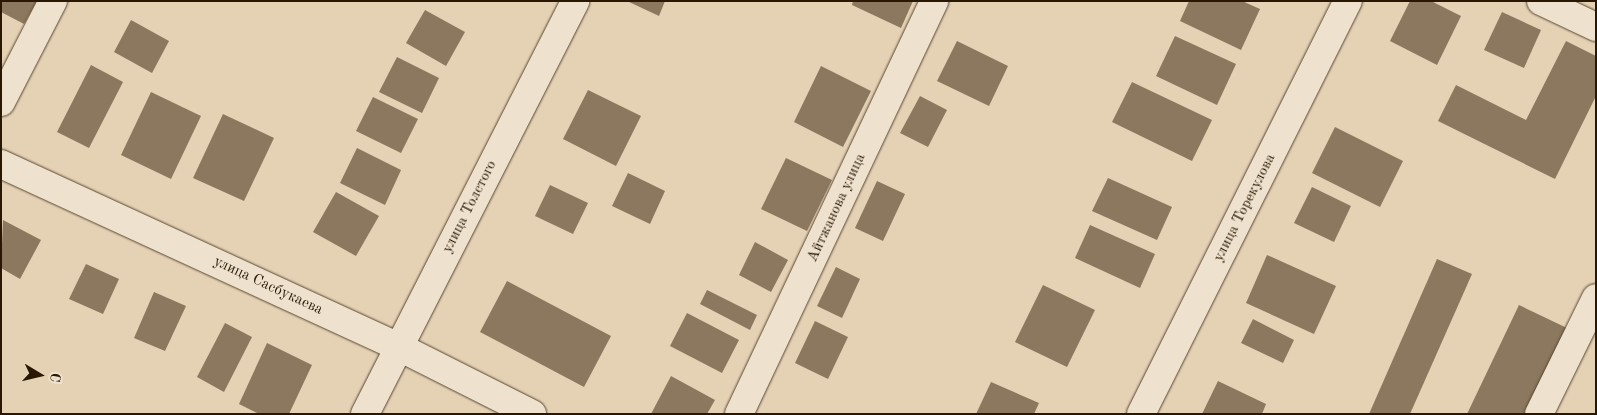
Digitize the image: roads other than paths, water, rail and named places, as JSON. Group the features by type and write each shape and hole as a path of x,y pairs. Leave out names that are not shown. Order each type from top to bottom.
{"street":[{"path":"1,102 53,1"},
{"name":"улица Толстого","path":"365,414 575,1"},
{"name":"Айтжанова улица","path":"739,414 934,1"},
{"name":"улица Торекулова","path":"1141,414 1348,1"},
{"path":"1541,1 1596,27"},
{"name":"улица Сасбукаева","path":"1,164 399,346 532,414"},
{"path":"1539,414 1596,298"}]}
